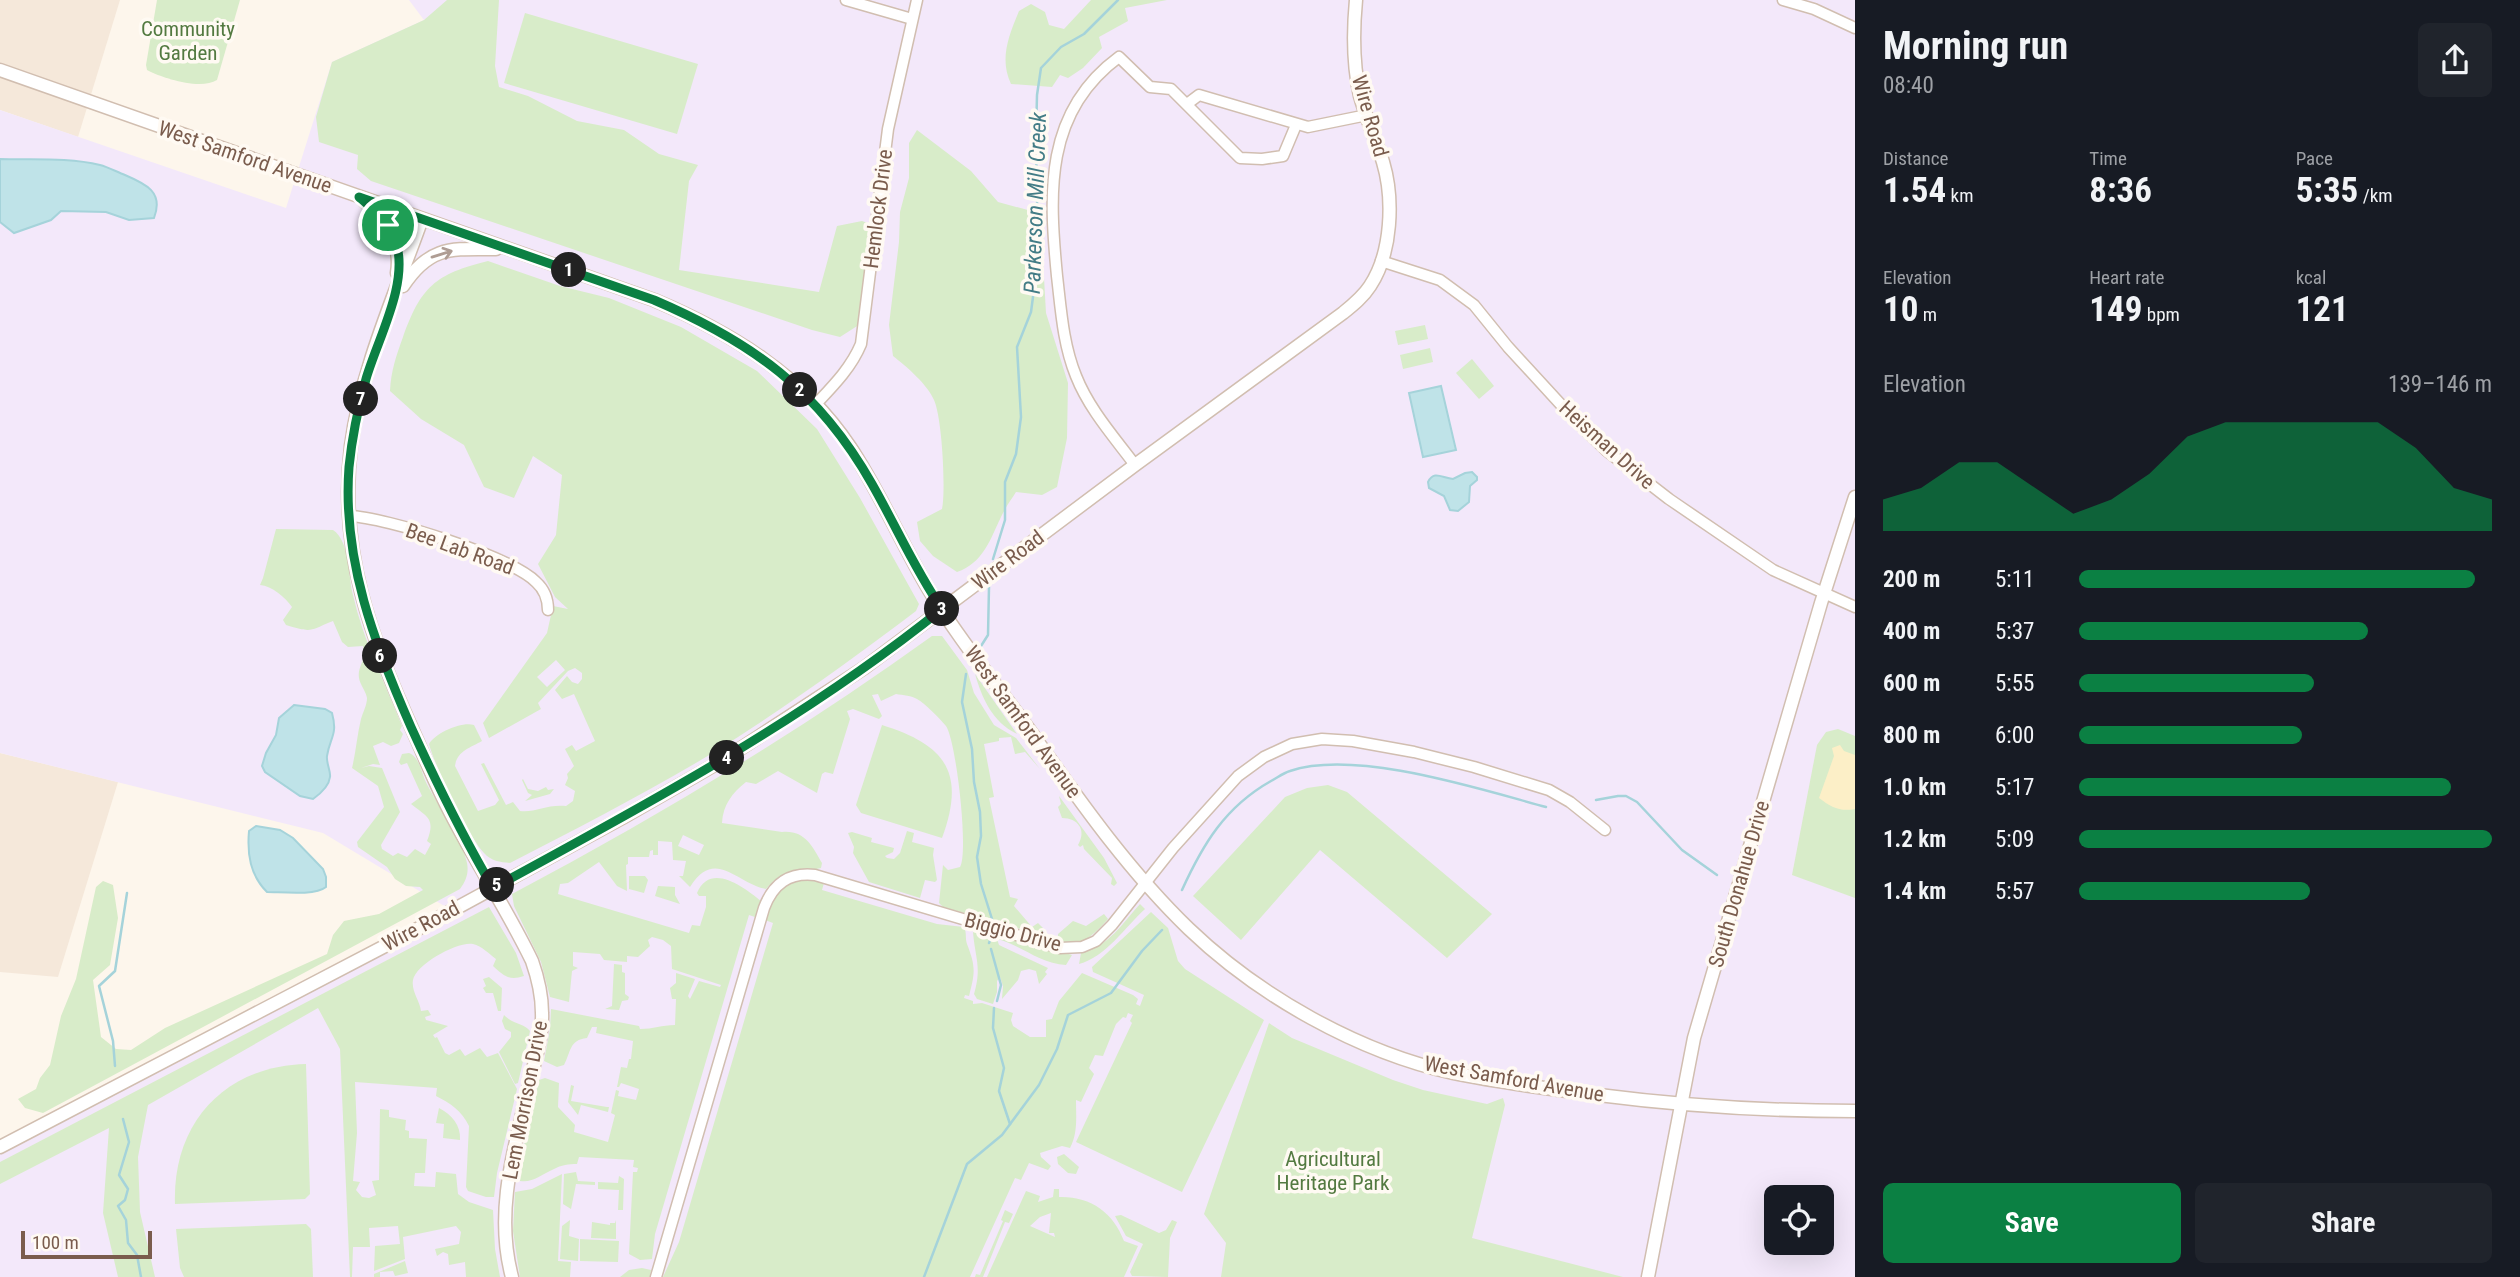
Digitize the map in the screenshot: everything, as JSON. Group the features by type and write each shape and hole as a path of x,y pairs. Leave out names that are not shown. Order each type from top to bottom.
{"street":[{"path":"846,0 912,19"},
{"name":"Hemlock Drive","path":"816,404 838,382 860,344 888,129 917,0"},
{"name":"Wire Road","path":"0,1147 493,888 723,760 832,691 1343,313 1369,287 1381,261 1388,224 1389,194 1384,164 1360,97 1355,66 1356,0"},
{"path":"1783,0 1814,9 1855,28"},
{"path":"1135,465 1090,404 1076,377 1066,347 1053,232 1055,162 1062,131 1075,102 1102,70 1119,57 1150,88 1171,89 1240,158 1283,156 1296,125"},
{"name":"West Samford Avenue","path":"0,70 654,300 736,340 770,363 816,404 850,448 873,486 900,541 942,609 1092,817 1145,882 1190,930 1225,960 1280,1000 1333,1029 1393,1055 1452,1073 1579,1093 1681,1105 1855,1111"},
{"path":"1187,104 1199,95 1308,127 1367,114"},
{"path":"359,197 388,225 395,240 399,260 395,297"},
{"name":"Lem Morrison Drive","path":"422,219 366,377 355,422 349,468 349,516 357,581 382,661 443,799 532,961 541,990 540,1040 507,1184 506,1251 512,1277"},
{"path":"395,297 421,262 436,254 460,249 508,249"},
{"name":"Heisman Drive","path":"1381,261 1421,272 1450,286 1474,305 1533,376 1575,420 1616,459 1669,499 1758,561 1855,607"},
{"name":"South Donahue Drive","path":"1648,1277 1694,1038 1824,594 1855,498"},
{"name":"Bee Lab Road","path":"349,516 378,520 491,556 535,580 544,591 548,611"},
{"name":"Biggio Drive","path":"656,1277 764,908 778,884 794,876 815,875 1060,948 1072,948 1096,941 1112,925 1216,798 1238,776 1264,757 1292,744 1322,739 1353,741 1414,752 1535,785 1570,802 1605,830"}],"shaded area":[{"path":"0,0 120,0 78,137 0,110"},
{"path":"409,0 1855,0 1855,1277 0,1277 0,1147 451,910 323,833 0,753 0,110 286,208 332,62 424,20"},
{"path":"0,753 118,782 58,977 0,972"}],"green space":[{"name":"Community Garden","path":"157,0 240,0 217,80 192,84 172,80 147,70"},
{"path":"447,0 499,0 495,66 499,87 528,96 577,121 624,130 659,154 698,165 689,181 679,270 819,292 837,226 862,221 876,226 865,321 840,337 812,330 371,181 357,169 358,155 319,142 316,117 332,62 424,20"},
{"path":"1091,0 1167,0 1125,8 1128,21 1099,37 1102,48 1083,68 1068,78 1060,75 1052,87 1011,84 1007,75 1006,56 1009,38 1019,11 1031,4 1045,12 1049,25 1064,29"},
{"path":"525,13 698,64 677,134 504,83"},
{"path":"917,130 971,171 998,202 1035,212 1042,242 1046,313 1068,383 1067,438 1057,487 1042,495 1016,492 985,550 973,563 957,572 933,556 920,541 917,522 942,509 943,471 939,422 934,400 927,388 893,356 889,325 900,212 909,178 909,143"},
{"path":"488,261 560,286 609,298 681,327 757,371 817,429 860,498 919,604 916,611 866,648 790,703 737,737 637,796 510,863 490,858 477,844 453,801 429,744 449,729 474,725 482,741 461,753 455,766 478,811 495,805 499,800 481,764 484,763 506,805 513,802 520,811 526,811 566,806 573,801 575,791 565,785 567,774 574,766 565,749 572,745 576,751 595,741 574,694 562,699 555,690 567,676 578,684 582,673 575,668 568,671 538,703 541,709 489,738 483,723 547,633 553,606 568,609 555,597 538,564 556,535 562,475 533,456 514,498 484,487 464,445 421,419 390,391 396,357 416,306 432,285 455,271","holes":["556,660 565,670 547,687 537,677"]},
{"path":"1425,325 1428,339 1398,345 1395,331"},
{"path":"1430,348 1433,362 1403,369 1400,355"},
{"path":"1472,359 1494,386 1479,399 1456,373"},
{"path":"276,529 333,530 343,542 362,628 402,726 400,730 403,734 399,743 391,746 383,742 373,746 380,765 361,768 382,768 400,812 381,845 382,849 393,856 398,853 407,857 415,849 425,855 431,844 427,841 431,827 428,819 411,804 422,796 407,763 401,765 399,762 402,754 409,753 417,761 460,844 468,867 465,880 460,889 43,1113 25,1108 18,1099 36,1089 50,1065 61,1016 76,979 96,887 103,881 113,885 118,918 110,965 93,980 101,1037 116,1049 131,1050 165,1028 327,954 333,935 344,921 379,914 423,890 420,887 406,886 395,879 387,867 358,847 357,842 384,807 378,786 352,768 367,701 359,678 364,656 363,646 348,647 342,642 333,621 310,630 286,625 283,620 292,607 278,593 260,585"},
{"path":"932,636 942,636 967,670 974,693 994,725 1016,738 1040,769 1025,752 1015,754 1011,737 984,744 994,797 989,798 1010,897 1018,899 1014,906 1032,927 1038,923 1043,928 1042,935 943,907 939,903 943,865 948,870 960,867 962,857 962,819 954,752 946,726 932,711 915,698 896,694 881,701 878,694 872,695 882,716 879,719 853,709 847,711 850,719 833,774 822,774 817,793 778,771 756,784 746,782 726,805 722,823 802,836 822,863 821,868 786,873 766,889 717,868 699,875 690,887 679,876 683,876 686,861 673,860 672,842 658,841 658,855 653,855 653,850 650,851 649,857 628,857 627,891 617,886 599,862 568,883 560,884 558,894 689,933 692,925 700,926 706,907 706,896 699,896 697,893 710,879 727,880 761,901 755,917 749,915 655,1234 652,1259 640,1260 629,1254 633,1172 637,1172 638,1168 633,1167 634,1160 579,1157 577,1164 559,1167 531,1180 516,1180 539,1080 545,1078 559,1083 558,1107 575,1125 574,1132 608,1142 615,1115 611,1113 616,1090 619,1091 618,1096 636,1100 639,1089 621,1083 617,1087 621,1067 627,1068 631,1059 633,1041 596,1033 597,1027 592,1027 587,1038 577,1041 571,1047 564,1065 557,1067 544,1061 551,1009 639,1026 640,1029 675,1025 676,999 672,999 670,988 676,983 676,973 695,979 688,996 690,999 699,981 720,987 721,985 672,969 671,946 652,937 648,940 650,946 638,957 627,956 627,962 604,960 600,954 573,952 573,966 578,968 572,971 569,1002 550,997 541,962 514,906 512,894 620,835 726,772","holes":["683,835 704,845 699,855 678,846"]},
{"path":"975,674 1017,734 1001,723 989,708"},
{"path":"882,725 922,742 935,752 945,765 952,796 942,838 861,813 856,805"},
{"path":"1838,729 1855,736 1855,898 1792,875 1817,745 1826,732"},
{"path":"523,779 528,789 554,789 550,794 525,801 532,795 528,793"},
{"path":"1328,785 1347,792 1492,914 1447,958 1320,850 1241,940 1193,896 1285,797 1307,788"},
{"path":"1059,796 1104,858 1117,883 1114,886 1111,884 1112,878 1083,845 1078,845 1081,830 1073,820 1062,818 1058,807 1061,804"},
{"path":"907,831 914,833 912,842 934,848 937,880 925,880 920,898 869,882 853,853 854,847 848,833 872,838 871,842 894,848 893,852 885,856 894,859 900,853"},
{"path":"629,876 645,876 648,880 644,893 629,889"},
{"path":"802,879 824,883 822,890 937,924 964,927 974,970 969,996 965,995 964,998 973,1001 973,1004 982,1003 1013,1013 1013,1026 1030,1037 1046,1037 1046,1020 1052,1019 1059,1001 1082,973 1133,995 1138,999 1136,1004 1140,1006 1144,995 1093,972 1092,967 1151,912 1168,928 1178,961 1185,969 1264,1020 1182,1192 1076,1142 1132,1023 1130,1021 1133,1015 1128,1013 1126,1018 1123,1017 1116,1024 1103,1056 1095,1055 1089,1068 1094,1074 1081,1102 1076,1100 1075,1131 1070,1148 1062,1146 1040,1153 1051,1166 1048,1170 1029,1163 1021,1180 1015,1178 970,1277 663,1277 679,1242 773,923 765,920 782,889"},
{"path":"658,886 675,887 675,895 680,904 655,896"},
{"path":"1140,904 1145,909 1115,941 1098,955 1079,964 1081,953 1107,940"},
{"path":"489,907 516,953 524,976 510,978 504,975 493,966 496,959 479,946 466,944 429,961 416,974 413,984 421,1011 428,1010 431,1015 425,1017 426,1020 448,1026 433,1035 437,1037 445,1053 449,1055 460,1049 465,1056 480,1048 487,1057 498,1053 517,1089 494,1197 468,1191 469,1126 455,1108 436,1096 437,1088 355,1082 357,1133 353,1181 360,1182 356,1190 362,1197 376,1195 372,1181 379,1180 380,1109 389,1110 389,1117 406,1120 405,1130 409,1131 409,1138 427,1139 425,1173 415,1173 414,1186 435,1187 436,1172 456,1174 458,1194 469,1202 493,1210 500,1277 466,1277 465,1262 449,1265 448,1254 443,1252 437,1256 435,1249 459,1244 461,1232 456,1226 403,1237 405,1259 374,1271 375,1246 400,1244 398,1226 369,1228 370,1247 353,1247 350,1277 340,1049 318,1008 148,1105 138,1157 140,1212 155,1277 118,1277 103,1213 109,1128 0,1184 0,1162"},
{"path":"1104,914 1108,919 1085,940 1071,944 1058,938 1058,934 1073,921 1086,926"},
{"path":"977,929 1072,955 1066,965 1057,964 997,939 999,945 1048,968 1039,984 1036,971 1021,971 1018,980 1002,999 1003,986 1000,977 993,1004 977,999 974,994 978,969 973,932"},
{"path":"614,964 622,965 622,972 625,973 625,994 629,997 628,1000 622,1001 619,1010 605,1009 612,1006"},
{"path":"489,977 502,988 501,1011 498,1011 493,993 486,993 483,988 486,986 483,979"},
{"path":"504,1015 530,1031 518,1083 515,1084 499,1052 511,1037 511,1032 505,1029 502,1021"},
{"name":"Agricultural Heritage Park","path":"1269,1023 1292,1038 1423,1090 1487,1104 1503,1098 1505,1105 1472,1238 1623,1277 1221,1277 1226,1243 1204,1214"},
{"path":"306,1064 310,1194 305,1199 175,1204 176,1175 183,1148 194,1125 209,1104 228,1088 251,1075 277,1067"},
{"path":"571,1085 574,1086 571,1101 609,1107 608,1112 581,1105 578,1115 568,1102"},
{"path":"439,1108 455,1121 460,1140 443,1138 444,1124 436,1123"},
{"path":"1064,1154 1079,1167 1076,1174 1068,1173 1058,1164 1057,1157"},
{"path":"576,1172 578,1181 595,1182 595,1185 576,1184 571,1209 563,1204 564,1174"},
{"path":"562,1174 558,1261 571,1262 570,1277 520,1277 513,1231 515,1192 532,1189"},
{"path":"619,1176 624,1179 623,1210 618,1210 619,1190 598,1189 598,1182 618,1183"},
{"path":"1054,1189 1059,1189 1059,1197 1081,1199 1099,1208 1114,1222 1124,1241 1138,1246 1124,1277 987,1277 1026,1191 1040,1196 1038,1202 1053,1197","holes":["1051,1213 1049,1233 1054,1233 1055,1237 1030,1226 1040,1217"]},
{"path":"1005,1210 1013,1214 1009,1223 1005,1222 983,1277 975,1277 976,1274 980,1275"},
{"path":"1121,1215 1159,1233 1166,1230 1172,1220 1177,1222 1170,1238 1168,1277 1132,1276 1130,1272 1143,1244 1126,1236 1115,1216"},
{"path":"570,1220 569,1236 579,1239 578,1261 560,1259 562,1226"},
{"path":"616,1220 616,1239 591,1238 592,1222 610,1225"},
{"path":"306,1224 311,1229 313,1277 184,1277 180,1268 176,1229"},
{"path":"580,1239 619,1241 618,1262 580,1261"},
{"path":"405,1261 408,1273 395,1276 393,1271 380,1272 380,1277 374,1277 374,1274"},
{"path":"629,1270 651,1270 650,1277 620,1277"}],"sand":[{"path":"1840,745 1844,751 1855,755 1855,809 1836,808 1819,798 1834,756 1832,748"}],"water":[{"path":"0,159 63,160 106,167 140,182 151,190 157,202 154,218 129,220 106,212 61,211 51,220 14,233 0,222"},
{"path":"1441,386 1456,450 1423,457 1409,393"},
{"path":"1472,472 1477,480 1470,486 1469,502 1458,511 1450,510 1444,496 1429,488 1428,482 1433,476 1453,479"},
{"path":"294,705 325,709 332,713 334,720 327,756 329,781 324,790 313,799 300,796 265,772 262,766 276,735 279,718"},
{"path":"256,826 280,830 293,838 323,869 326,887 306,893 267,892 253,871 249,856 249,831"}],"waterway":[{"name":"Parkerson Mill Creek","path":"993,559 1005,520 1005,482 1016,454 1021,417 1017,347 1031,312 1038,259 1036,136 1041,68 1061,47 1084,34 1118,0"},
{"name":"Parkerson Mill Creek","path":"981,646 988,635 989,587"},
{"name":"Parkerson Mill Creek","path":"966,674 962,702 972,749 974,782 980,812 981,836 977,857 981,884 992,919"},
{"name":"Parkerson Mill Creek","path":"1182,890 1207,842 1228,815 1255,791 1290,771 1317,765 1382,768 1453,782 1546,807"},
{"name":"Parkerson Mill Creek","path":"1596,800 1626,796 1637,802 1682,850 1717,875"},
{"path":"115,1066 113,1041 99,986 115,971 127,893"},
{"name":"Parkerson Mill Creek","path":"924,1277 967,1164 1002,1135 1039,1085 1057,1049 1068,1015 1111,993 1142,951 1162,930"},
{"name":"Parkerson Mill Creek","path":"989,943 993,933"},
{"name":"Parkerson Mill Creek","path":"991,949 1001,985 997,1001"},
{"name":"Parkerson Mill Creek","path":"994,1008 993,1028 1004,1068 999,1091 1010,1124"},
{"path":"123,1119 129,1142 119,1175 128,1189 125,1200 118,1206 126,1220 128,1243 137,1255 141,1277"}],"route":[{"path":"359,197 654,300 718,329 770,363 816,404 850,448 873,486 900,541 942,609 832,691 723,760 493,888 443,799 382,661 357,581 349,516 349,468 355,422 366,377 395,297 399,260 395,240 388,225 359,197"}]}
